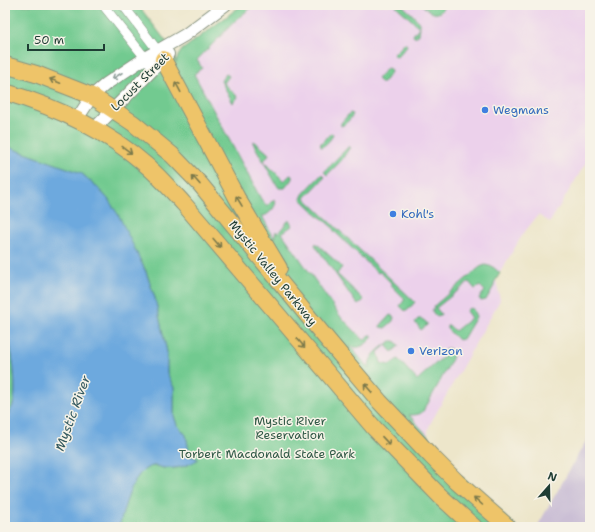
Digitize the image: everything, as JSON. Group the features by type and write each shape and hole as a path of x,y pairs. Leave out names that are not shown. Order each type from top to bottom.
{"highway":[{"path":"158,59 237,198 310,319"},
{"name":"Mystic Valley Parkway","path":"5,65 36,74 92,96 113,109 153,138 189,171 380,402 457,482 508,527"},
{"name":"Mystic Valley Parkway","path":"5,92 38,103 94,129 131,153 164,182 379,433 439,495 474,527"}],"street":[{"path":"103,5 145,58"},
{"path":"123,5 158,59"},
{"name":"Locust Street","path":"94,129 158,59 185,35 225,5"},
{"name":"Locust Street","path":"77,120 92,96 106,84 145,58 158,59"}],"shaded area":[{"path":"242,5 590,5 590,156 550,222 538,215 523,234 496,279 500,300 430,424 428,436 348,344 276,241 176,61 181,52"},
{"path":"590,434 590,527 540,527 538,525"}],"green space":[{"name":"Mystic River Reservation","path":"5,5 138,5 172,49 176,63 182,50 242,5 254,5 236,20 197,60 202,68 194,74 261,199 267,206 274,199 276,202 274,207 267,215 262,216 274,238 276,231 278,233 288,221 290,221 292,226 282,233 340,316 364,340 372,335 372,338 362,346 350,346 369,369 370,360 373,356 379,350 391,341 395,341 399,346 392,352 386,345 378,352 381,363 389,365 398,359 417,380 444,356 442,353 447,348 452,352 452,359 423,411 417,415 409,415 428,436 436,454 516,527 119,527 126,500 130,490 140,474 147,468 155,466 173,468 190,464 186,435 177,425 174,416 174,388 167,373 167,352 155,298 146,271 108,199 81,173 5,146"},
{"path":"395,5 402,5 419,23 420,28 416,37 413,35 419,27"},
{"path":"422,5 442,5 443,9 438,13 432,13"},
{"path":"405,43 407,45 406,47 397,57 394,56 394,54"},
{"path":"387,68 390,69 391,72 383,83 381,83 377,79"},
{"path":"226,74 229,76 224,83 238,97 233,103 221,81"},
{"path":"350,113 353,114 346,123 341,126 341,123"},
{"path":"331,133 333,134 330,140 321,147 320,144"},
{"path":"254,141 269,154 264,161 284,181 290,175 292,176 292,179 285,188 279,188 275,182 253,143"},
{"path":"349,146 350,147 341,161 327,175 324,172"},
{"path":"322,174 325,177 305,198 415,302 407,311 400,306 405,299 391,285 391,283 380,272 378,273 333,230 334,229 301,199 303,194"},
{"path":"316,243 342,267 337,274 364,300 358,305 315,245"},
{"path":"485,265 493,267 500,273 486,300 481,301 479,298 485,291 480,286 475,289 469,282 436,308 441,314 437,317 432,311 435,305 480,267"},
{"path":"469,308 473,309 476,317 463,339 458,340 447,329 447,326 449,325 455,331 471,318 466,311"},
{"path":"390,315 394,317 393,321 385,328 380,327 380,326"},
{"path":"418,319 422,319 427,323 427,325 421,330 415,322"},
{"path":"5,329 8,335 12,354 15,394 11,410 5,417"}],"water":[{"name":"Mystic River","path":"5,146 81,173 97,187 108,199 119,216 146,272 155,298 167,352 167,373 174,388 174,416 177,425 186,435 190,456 197,458 197,460 178,467 165,468 154,466 146,469 140,474 134,482 126,501 119,527 5,527 5,417 11,410 15,394 15,385 12,354 8,335 5,329"}],"place":[{"name":"Wegmans","path":"485,110"},
{"name":"Kohl's","path":"393,214"},
{"name":"Verizon","path":"411,351"}],"park label":[{"name":"Torbert Macdonald State Park","path":"267,454"}]}
